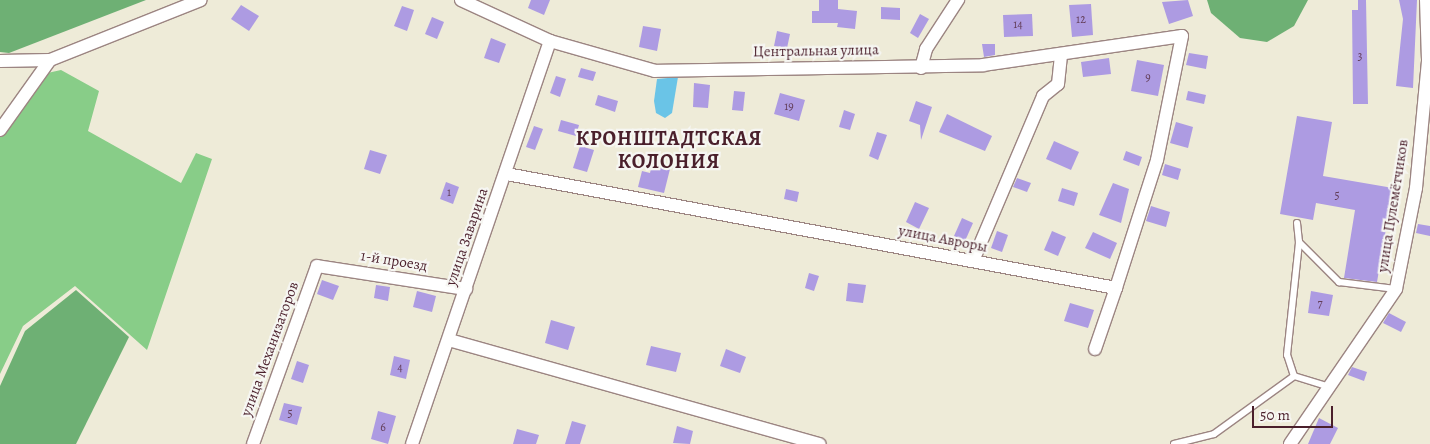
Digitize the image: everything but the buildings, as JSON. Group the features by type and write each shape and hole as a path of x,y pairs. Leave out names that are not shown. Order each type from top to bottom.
{"street":[{"path":"0,61 50,60 201,0"},
{"name":"Центральная улица","path":"461,0 550,41 655,71 838,65 921,68 1061,55 1182,36 1157,160 1116,288"},
{"path":"921,68 926,49 958,0"},
{"name":"улица Пулемётчиков","path":"1290,444 1396,289 1416,188 1428,60 1426,0"},
{"name":"улица Заварина","path":"412,444 507,174 550,41"},
{"path":"973,261 1043,96 1058,84 1061,55"},
{"path":"0,130 50,60"},
{"name":"улица Авроры","path":"507,174 1116,288"},
{"name":"1-й проезд","path":"317,266 466,289"},
{"name":"улица Механизаторов","path":"253,444 317,266"},
{"path":"1095,349 1116,288"},
{"path":"449,340 820,444"}],"lane":[{"path":"1294,376 1287,355 1299,242 1298,223"},
{"path":"1299,242 1339,282 1396,289"},
{"path":"1294,376 1329,388"},
{"path":"1174,444 1214,434 1294,376"}],"green space":[{"path":"0,0 146,0 9,53 0,52"},
{"path":"1207,0 1308,0 1294,26 1267,42 1240,38 1211,13"},
{"path":"61,70 99,91 88,131 181,183 196,153 212,159 147,350 75,286 23,326 0,374 0,135 43,74"},
{"path":"76,290 129,337 76,444 0,444 0,386 25,331"}],"water":[{"path":"678,77 672,113 665,118 656,113 654,101 657,79"}],"district":[{"name":"КРОНШТАДТСКАЯ КОЛОНИЯ","path":"669,150"}]}
